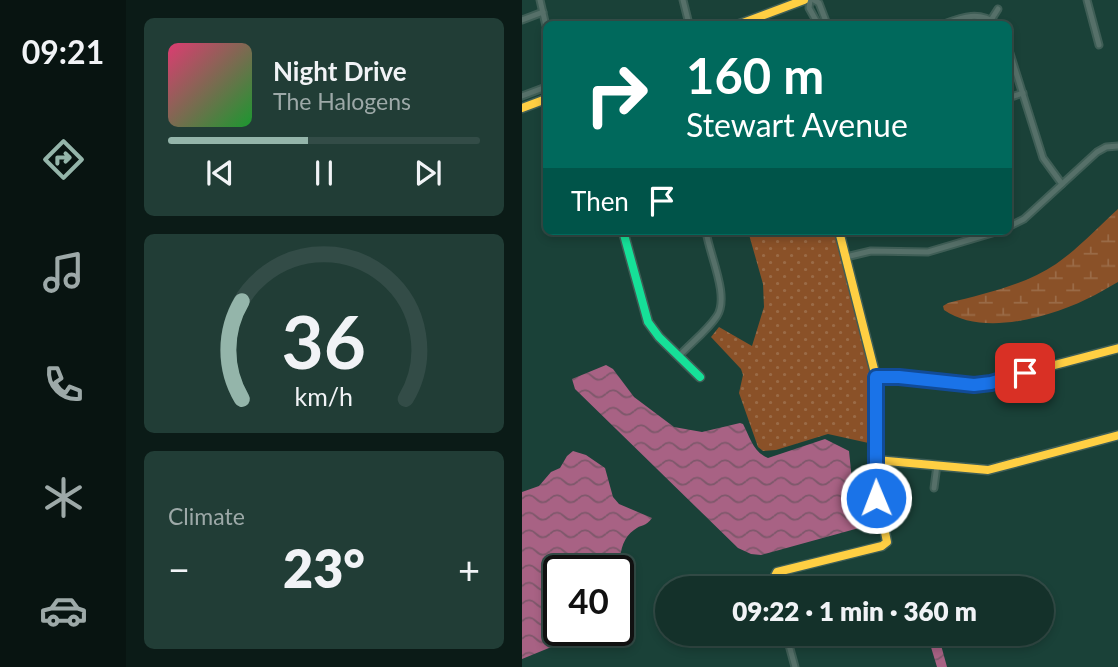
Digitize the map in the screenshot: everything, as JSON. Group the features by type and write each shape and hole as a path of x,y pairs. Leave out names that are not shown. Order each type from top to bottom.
{"street":[{"path":"540,0 545,21"},
{"path":"683,0 688,21"},
{"path":"748,21 804,0"},
{"path":"816,21 810,8 812,0 819,3 826,21"},
{"path":"1087,0 1099,45"},
{"path":"994,21 998,9"},
{"path":"522,20 543,12"},
{"path":"955,21 974,16 991,21"},
{"path":"1012,59 1044,158 1062,184"},
{"path":"522,96 543,88"},
{"path":"1012,96 1023,93"},
{"path":"522,108 543,100"},
{"path":"1012,226 1024,219 1097,152 1106,146 1119,146"},
{"path":"624,235 648,322 659,337 700,377"},
{"path":"679,356 712,321 721,305 720,286 707,235"},
{"path":"775,576 777,572 882,546 887,542 876,498 876,377 840,235"},
{"path":"846,257 871,251 928,252 985,235"},
{"path":"876,377 982,384 1119,348"},
{"path":"876,460 988,470 1119,435"},
{"path":"934,488 937,465"},
{"path":"789,646 795,667"}],"green space":[{"path":"1118,209 1118,282 1079,303 1020,321 979,322 960,318 944,310 943,306 948,303 1004,288 1044,271 1073,251"},
{"path":"749,235 837,235 873,380 873,444 828,434 776,450 763,451 758,447 739,393 743,375 741,369 711,337 719,327 752,346 764,307 763,284"}],"water":[{"path":"606,365 613,369 634,397 674,427 702,432 740,423 755,448 768,458 825,439 849,451 855,510 861,525 859,528 761,555 738,548 575,389 572,379"},
{"path":"573,451 586,455 605,468 613,497 619,504 652,518 627,536 621,555 543,555 543,646 554,646 522,659 522,492 539,486 551,472 560,468"},
{"path":"931,646 941,646 947,667 937,667"}],"traffic: fast":[{"path":"624,235 648,322 659,337 700,377"}],"traffic: slow":[{"path":"748,21 804,0"},
{"path":"522,108 543,100"},
{"path":"775,576 777,572 882,546 887,542 876,488 876,377 840,235"},
{"path":"876,377 982,384 1119,348"},
{"path":"876,460 988,470 1119,435"}],"route":[{"path":"876,498 876,377 974,385 1025,373"}]}
